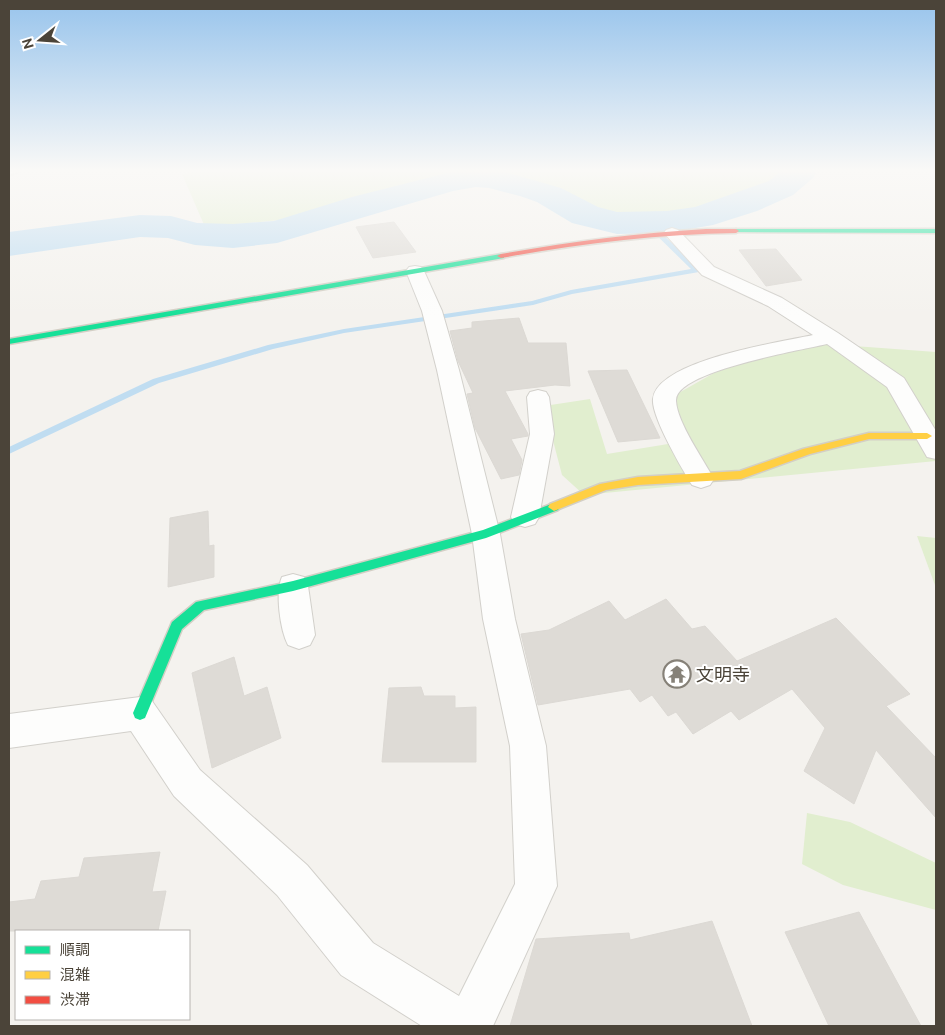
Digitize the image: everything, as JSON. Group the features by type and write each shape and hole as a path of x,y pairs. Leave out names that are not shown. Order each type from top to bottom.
{"street":[{"path":"9,342 555,246 672,233 731,231 936,231"},
{"path":"672,233 708,271 775,302 831,337 896,383 932,443"},
{"path":"415,270 432,311 448,370 486,534 499,619 528,746 536,886 469,1026"},
{"path":"701,479 666,416 664,399 668,390 678,380 715,363 831,337"},
{"path":"525,517 542,434 538,397"},
{"path":"140,713 177,626 200,606 293,586 486,534 604,486 638,481 701,479 740,475 807,451 869,436 932,443"},
{"path":"293,586 299,635"},
{"path":"9,731 140,713"},
{"path":"140,713 187,783 292,880 357,959 464,1026"}],"green space":[{"path":"202,219 289,219 205,227"},
{"path":"640,219 687,219 653,223"},
{"path":"799,342 936,352 936,461 584,495 562,475 544,406 590,399 607,454 668,444 675,395 714,373"},
{"path":"917,536 936,538 936,588"},
{"path":"807,813 850,822 936,863 936,910 843,885 802,864"}],"building":[{"path":"394,222 416,252 373,258 356,227"},
{"path":"776,249 802,280 766,286 739,250"},
{"path":"519,318 528,343 566,343 570,386 555,385 505,391 528,436 511,439 522,460 519,475 501,479 475,428 467,394 473,393 458,361 450,331 472,328 472,322"},
{"path":"627,370 660,438 618,442 588,371"},
{"path":"208,511 209,546 214,545 214,577 168,587 170,518"},
{"path":"666,599 692,629 705,626 737,661 836,618 910,694 886,706 936,758 936,818 876,750 854,804 804,771 825,728 792,689 739,720 731,711 693,734 676,712 668,716 652,695 640,702 630,689 538,705 521,634 549,630 609,601 625,620"},
{"path":"234,657 244,696 267,687 281,738 212,768 192,673"},
{"path":"421,687 424,696 455,696 455,708 476,707 476,762 382,762 389,688"},
{"path":"160,852 152,892 166,891 158,930 9,931 9,902 35,899 41,881 79,877 84,858"},
{"path":"859,912 921,1026 829,1026 785,932"},
{"path":"712,921 752,1026 510,1026 536,939 629,933 630,940"}],"waterway":[{"path":"9,244 140,226 171,227 195,234 233,236 277,232 318,219"},
{"path":"602,219 617,223 667,222 685,219"},
{"path":"9,451 156,381 271,347 344,331 533,303 571,292 696,270 647,223"}],"traffic: fast":[{"path":"736,231 936,231"},
{"path":"9,342 501,256"},
{"path":"140,713 177,626 200,606 293,586 486,534 554,507"}],"traffic: slow":[{"path":"554,507 604,487 638,481 741,475 807,451 869,436 927,436"}],"traffic: jam":[{"path":"501,256 618,238 736,231"}],"place":[{"name":"文明寺","path":"677,674"}]}
